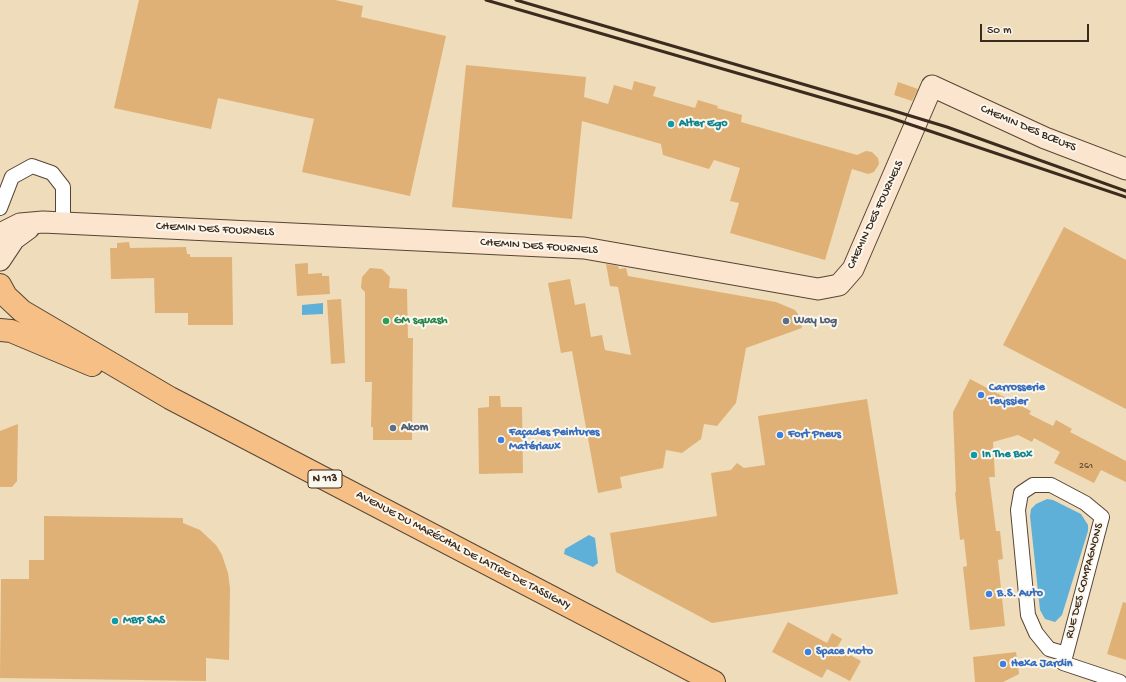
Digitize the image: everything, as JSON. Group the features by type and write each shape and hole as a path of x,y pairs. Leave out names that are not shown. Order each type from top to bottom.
{"main road":[{"name":"AVENUE DU MARÉCHAL DE LATTRE DE TASSIGNY","path":"0,285 6,296 22,310 170,398 714,682"},
{"name":"AVENUE DU MARÉCHAL DE LATTRE DE TASSIGNY","path":"0,330 11,331 170,398"}],"street":[{"name":"CHEMIN DES BŒUFS","path":"932,86 1045,138 1126,169"},
{"name":"CHEMIN DES FOURNELS","path":"0,234 20,224 32,222 584,248 818,290 839,285 853,269 932,86"},
{"path":"0,208 12,177 32,166 52,173 63,187 59,223"},
{"name":"CHEMIN DES FOURNELS","path":"0,260 14,239 23,231 33,227 59,223"},
{"name":"RUE DES COMPAGNONS","path":"1066,654 1049,649 1036,633 1028,615 1018,510 1021,493 1033,485 1051,485 1085,502 1102,516 1066,654 1063,663 1120,682"}],"water":[{"path":"323,303 323,314 302,315 302,305"},
{"path":"1047,499 1053,500 1081,514 1088,525 1088,531 1062,615 1055,622 1045,619 1040,610 1030,516 1031,509 1036,504"},
{"path":"589,535 595,538 598,563 593,567 564,554 565,549"}],"building":[{"path":"139,0 335,0 363,6 361,17 446,36 410,196 302,172 314,119 218,98 211,129 114,108"},
{"path":"466,65 586,77 584,97 608,104 614,85 632,90 634,81 656,87 653,96 695,108 698,100 718,106 717,108 742,115 741,122 857,155 866,151 872,152 878,158 879,164 874,172 868,174 852,169 825,260 730,233 739,203 730,201 740,168 714,160 709,169 663,155 661,144 582,121 572,219 452,207"},
{"path":"898,82 918,89 912,101 894,95"},
{"path":"1064,227 1126,260 1126,409 1003,345"},
{"path":"129,242 130,248 186,247 187,254 190,254 190,257 232,257 233,325 188,325 188,313 155,313 154,278 111,279 110,248 117,248 117,243"},
{"path":"308,263 308,274 322,273 322,276 329,276 330,294 297,296 295,264"},
{"path":"606,264 618,266 619,269 626,268 628,276 776,302 795,310 800,317 802,328 746,348 736,403 717,426 704,424 701,439 682,453 666,450 663,468 620,477 622,488 598,493 572,351 561,353 548,283 570,279 575,305 585,303 591,337 602,335 605,350 631,355 618,287 610,286"},
{"path":"370,268 382,269 390,277 389,288 407,289 408,338 413,338 412,440 373,440 373,427 371,427 372,382 365,382 365,292 361,288 362,277"},
{"path":"341,299 345,363 331,364 327,300"},
{"path":"970,379 1031,411 1029,414 1053,426 1056,420 1072,429 1070,432 1126,461 1126,482 1101,470 1094,483 1054,463 1060,452 1034,438 1032,442 1018,435 993,442 995,477 989,477 996,531 1000,531 1003,559 998,560 1005,626 970,630 963,567 967,566 964,539 960,540 955,492 953,412"},
{"name":"Façades Peintures Matériaux","path":"489,396 500,396 501,407 522,407 523,473 479,474 478,408 489,407"},
{"path":"867,399 898,594 712,623 616,572 610,533 717,516 711,473 731,470 737,463 744,468 765,465 758,416"},
{"path":"18,424 17,481 12,487 0,487 0,431"},
{"name":"MBP SAS","path":"44,516 183,518 183,523 200,530 216,545 222,555 228,573 230,588 229,660 206,658 206,681 0,678 1,579 29,579 29,560 44,560"},
{"path":"1123,602 1126,603 1126,660 1107,654"},
{"name":"Space Moto","path":"788,622 827,643 832,633 842,639 837,648 861,661 850,681 827,669 822,678 772,652"},
{"path":"1016,652 1019,674 1003,682 975,682 973,657"}],"railway":[{"path":"486,0 888,117 1126,197"},
{"path":"516,0 947,127 1126,191"}],"place":[{"name":"Alter Ego","path":"671,124"},
{"name":"GM squash","path":"386,321"},
{"name":"Way Log","path":"786,321"},
{"name":"Carrosserie Teyssier","path":"981,395"},
{"name":"Akom","path":"393,428"},
{"name":"Fort Pneus","path":"780,435"},
{"name":"Façades Peintures Matériaux","path":"501,440"},
{"name":"In The Box","path":"974,455"},
{"name":"B.S. Auto","path":"989,594"},
{"name":"MBP SAS","path":"115,621"},
{"name":"Space Moto","path":"808,652"},
{"name":"Hexa Jardin","path":"1003,664"}]}
